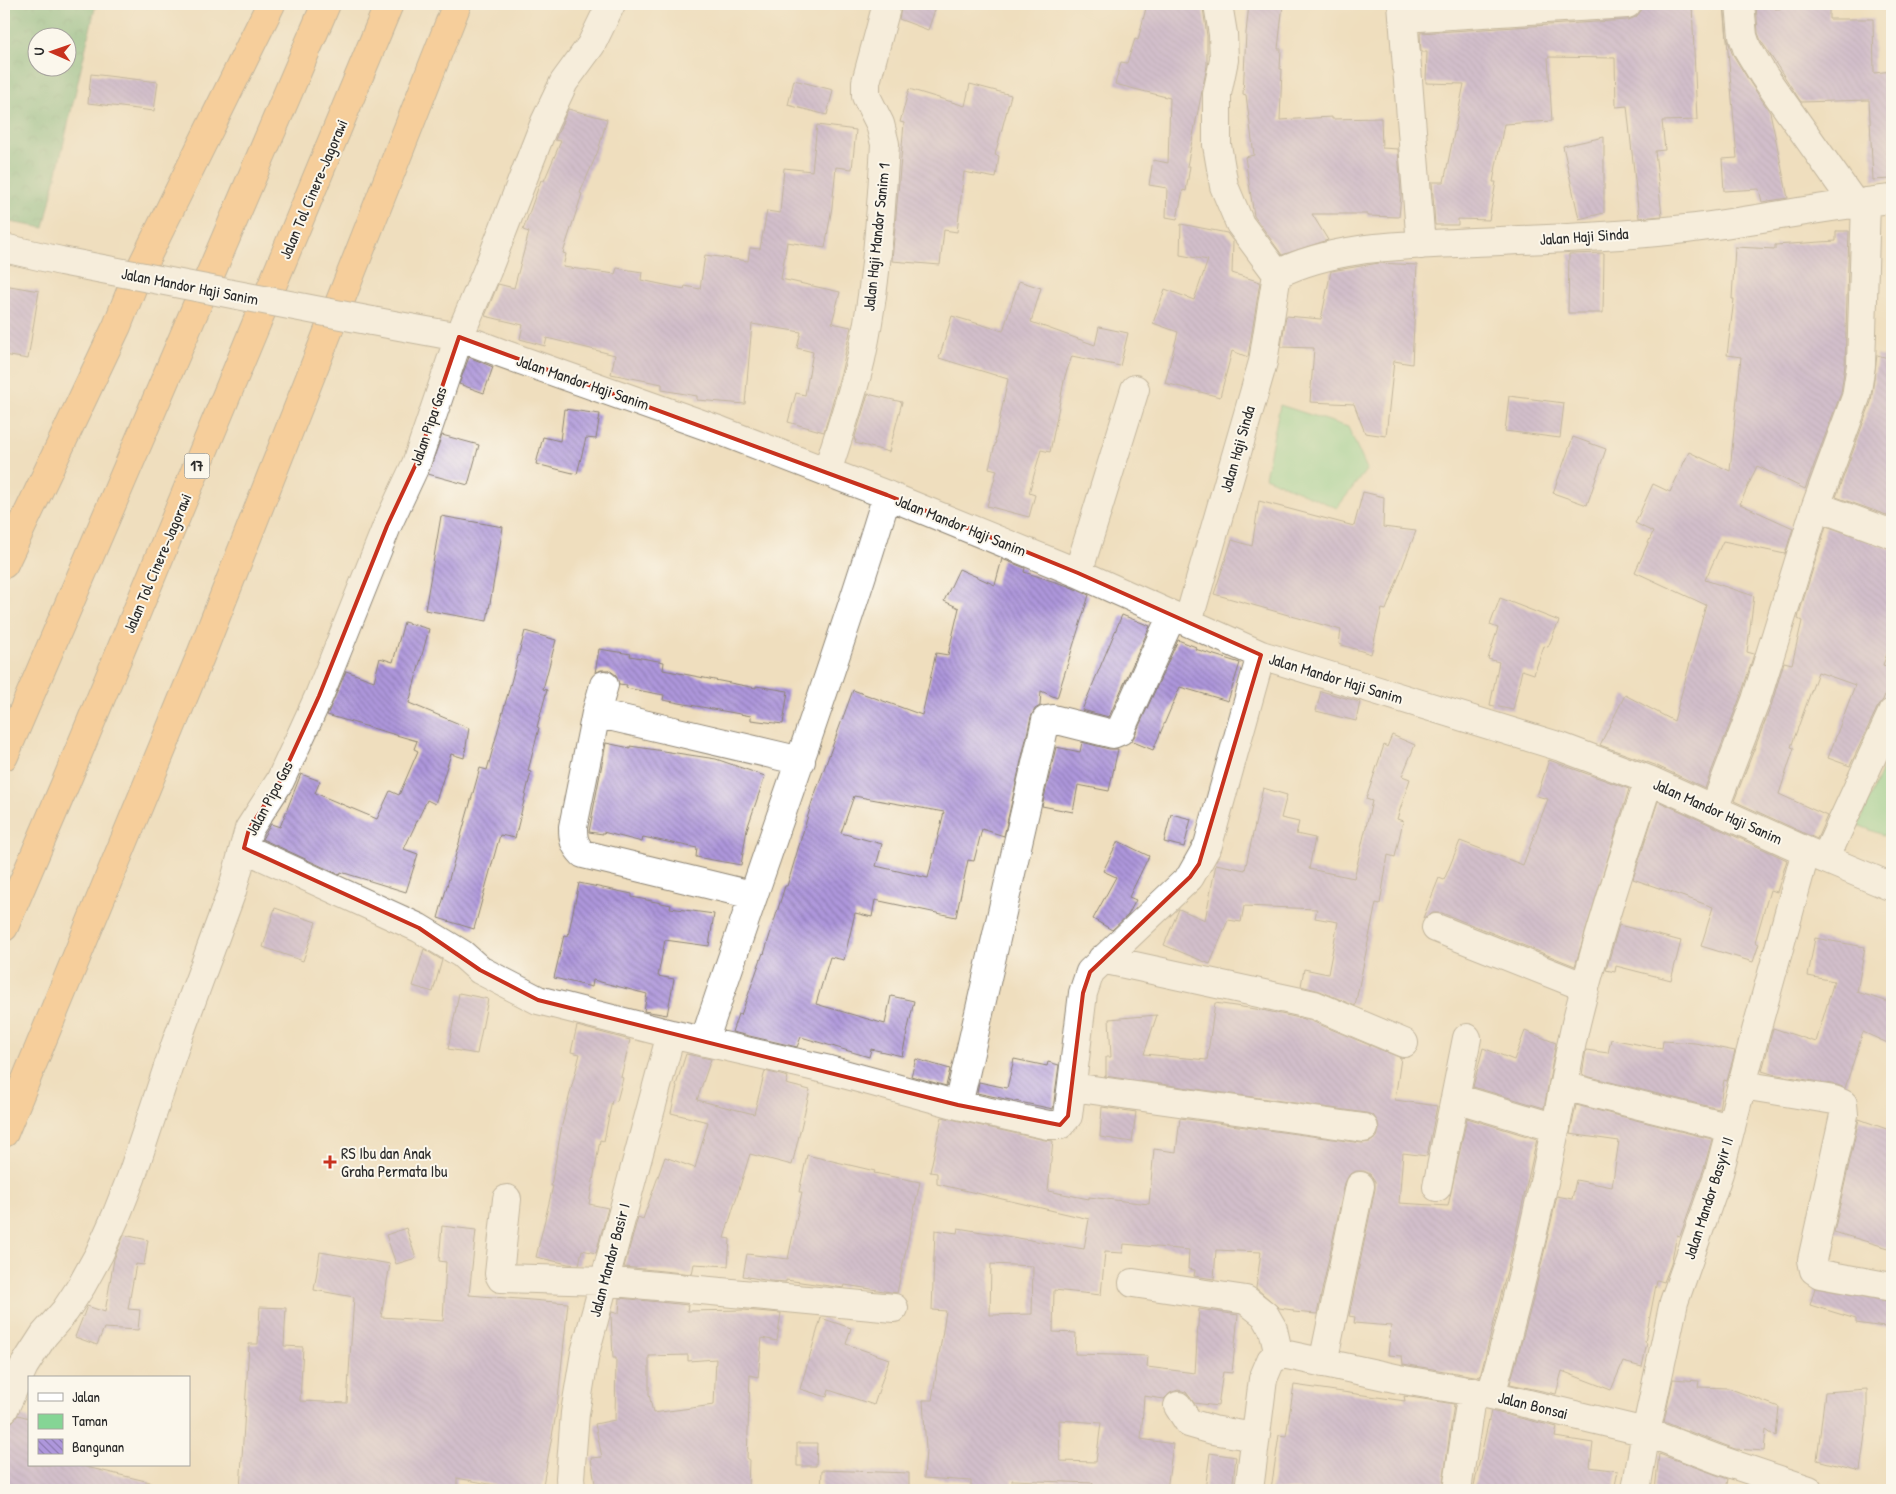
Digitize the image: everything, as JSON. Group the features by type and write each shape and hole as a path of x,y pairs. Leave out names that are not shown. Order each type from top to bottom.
{"highway":[{"path":"4,564 117,326 136,278 271,4"},
{"path":"4,756 326,4"},
{"name":"Jalan Tol Cinere–Jagorawi","path":"4,927 390,4"},
{"path":"4,1133 200,657 457,4"}],"street":[{"name":"Jalan Pipa Gas","path":"4,1409 24,1366 44,1335 65,1311 82,1285 99,1254 116,1216 131,1178 176,1043 232,891 249,830 280,781 319,696 387,526 416,464 459,337 487,272 546,122 564,82 592,46 611,4"},
{"name":"Jalan Haji Mandor Sanim 1","path":"827,472 856,376 869,308 885,144 880,124 866,96 866,82 887,4"},
{"path":"1218,4 1223,34 1224,60 1217,94 1217,145 1224,186 1240,224 1277,274"},
{"path":"1421,245 1403,11 1627,4"},
{"path":"1714,808 1756,700 1816,506 1856,397 1861,365 1860,202 1764,76 1747,48 1743,36 1740,4"},
{"name":"Jalan Haji Sinda","path":"958,1105 1046,720 1053,719 1113,734 1120,731 1180,619 1263,362 1277,274 1296,264 1371,248 1570,238 1686,229 1860,202 1892,199"},
{"name":"Jalan Mandor Haji Sanim","path":"4,248 61,261 459,337 721,431 887,495 1078,573 1261,655 1552,744 1649,780 1815,855 1892,887"},
{"path":"1078,573 1135,389"},
{"path":"704,1042 752,895 801,761 857,593 887,495"},
{"path":"1816,506 1892,534"},
{"path":"244,848 420,928 462,954 480,970 538,1000 704,1042 829,1070 958,1105 1048,1124 1060,1124 1068,1116 1083,993 1090,972 1190,877 1200,864 1208,846 1261,655"},
{"path":"604,685 596,713 573,827 572,838 576,847 583,854 752,895"},
{"path":"596,713 801,761"},
{"name":"Jalan Mandor Basyir II","path":"1636,1490 1646,1432 1674,1302 1719,1173 1742,1085 1815,855 1892,713"},
{"path":"1457,1490 1482,1393 1528,1257 1585,989 1617,877 1649,780"},
{"path":"1436,928 1575,983 1585,989"},
{"path":"1102,959 1314,1005 1404,1043"},
{"name":"Jalan Mandor Basir I","path":"571,1490 570,1478 575,1413 585,1353 671,1034"},
{"path":"1437,1187 1467,1038"},
{"path":"1742,1085 1834,1100 1842,1104 1844,1115 1812,1260 1814,1270 1820,1274 1892,1288"},
{"path":"1563,1086 1731,1128"},
{"path":"1072,1087 1364,1128"},
{"path":"1455,1098 1556,1128"},
{"path":"1323,1363 1360,1186"},
{"path":"507,1199 499,1274 501,1278 603,1281 894,1308"},
{"path":"1133,1283 1246,1300 1265,1315 1273,1329 1279,1356 1271,1360 1263,1379 1249,1490"},
{"name":"Jalan Bonsai","path":"1279,1356 1283,1354 1412,1381 1482,1393 1646,1432 1717,1459 1809,1490"},
{"path":"1178,1406 1189,1423 1213,1430 1255,1437"}],"highlighted area":[{"path":"459,337 887,495 1078,573 1261,655 1199,864 1190,877 1090,972 1083,993 1068,1116 1060,1125 958,1105 538,1000 480,970 419,928 244,848 249,829 280,781 319,696 387,526 416,464"}],"green space":[{"path":"4,4 96,4 44,228 4,221"},
{"path":"1280,405 1348,427 1367,469 1337,508 1265,477"},
{"path":"1892,745 1892,839 1858,825"}],"building":[{"path":"902,4 937,4 928,30 899,19"},
{"path":"1147,4 1170,4 1170,7 1203,8 1207,36 1207,66 1187,166 1190,166 1186,191 1183,190 1177,219 1166,217 1167,188 1149,185 1153,160 1168,163 1170,98 1115,84 1121,62 1127,63 1135,39 1138,40"},
{"path":"1249,4 1283,4 1278,49 1281,49 1280,69 1282,69 1280,120 1332,117 1332,119 1381,118 1382,148 1398,149 1401,195 1399,217 1367,216 1367,214 1312,214 1328,240 1282,255 1254,216 1245,157 1254,155 1246,95 1243,94"},
{"path":"1692,4 1697,120 1662,121 1665,150 1655,151 1662,216 1639,218 1627,106 1616,107 1615,58 1548,57 1552,121 1504,124 1493,182 1496,182 1489,220 1458,219 1458,225 1435,225 1432,182 1444,182 1464,84 1426,83 1427,52 1421,52 1420,33 1628,20 1636,17 1641,11 1642,5"},
{"path":"1724,4 1727,37 1732,53 1770,112 1788,198 1762,202 1759,189 1724,191 1722,159 1737,158"},
{"path":"1756,4 1775,4 1775,9 1829,4 1829,19 1873,19 1874,73 1892,71 1892,179 1873,180 1869,100 1801,102 1761,41 1758,33"},
{"path":"91,74 158,82 154,111 88,103"},
{"path":"794,80 833,90 827,115 788,105"},
{"path":"970,84 1011,95 995,155 999,156 996,178 964,172 957,232 944,230 940,265 892,261 904,123 900,122 909,89 965,106"},
{"path":"568,109 607,119 598,151 580,193 582,194 563,253 566,254 563,267 615,274 617,268 642,272 641,280 684,289 685,286 700,289 705,255 748,261 750,248 760,249 767,211 780,213 784,168 812,171 817,125 856,130 852,169 836,167 825,248 787,242 781,279 840,292 832,323 851,327 842,369 824,432 788,422 796,393 805,395 813,352 797,348 801,332 752,324 745,404 697,400 697,396 662,390 662,384 611,374 615,355 547,338 545,346 520,339 523,325 485,316 498,284 514,288 529,232 523,230 541,180 544,181 561,141 555,140"},
{"path":"1604,137 1604,213 1579,219 1563,146"},
{"path":"1181,224 1227,233 1233,241 1232,273 1260,282 1248,357 1232,351 1220,397 1165,383 1178,332 1153,323 1165,289 1194,300 1208,260 1180,255"},
{"path":"1836,231 1849,231 1845,364 1841,393 1805,489 1757,466 1740,504 1793,528 1785,554 1723,541 1705,580 1754,596 1747,652 1754,654 1741,695 1705,788 1655,765 1600,745 1625,695 1674,721 1706,605 1635,572 1653,532 1635,523 1653,484 1670,492 1689,452 1730,471 1741,357 1727,355 1734,299 1732,299 1735,247 1775,249 1775,245 1836,241"},
{"path":"1604,253 1603,313 1568,313 1569,254"},
{"path":"1379,263 1417,265 1412,364 1394,361 1386,436 1365,433 1354,404 1310,402 1314,348 1281,347 1286,316 1321,319 1331,271"},
{"path":"1019,281 1041,288 1031,322 1095,345 1099,327 1128,333 1120,366 1072,356 1065,376 1050,452 1041,450 1029,493 1035,495 1029,517 987,506 997,470 989,468 1008,379 939,358 952,316 1003,331"},
{"path":"4,285 39,291 28,359 4,355"},
{"path":"1877,355 1892,359 1892,517 1836,497 1871,402"},
{"path":"469,357 493,367 484,393 459,384"},
{"path":"868,394 902,402 889,452 855,443 856,440 854,440"},
{"path":"1509,396 1564,403 1560,438 1505,431"},
{"path":"564,409 600,414 596,439 586,438 577,474 536,464 543,437 560,441"},
{"path":"442,435 479,445 468,485 428,474"},
{"path":"1573,437 1606,449 1587,505 1553,493"},
{"path":"1363,492 1384,497 1383,527 1416,531 1386,610 1382,609 1371,654 1339,644 1341,630 1214,594 1232,540 1252,546 1259,501 1354,526"},
{"path":"441,516 503,527 487,621 425,610"},
{"path":"1826,526 1892,549 1892,641 1883,665 1892,668 1892,693 1886,692 1850,766 1828,758 1855,685 1818,672 1791,747 1794,748 1779,794 1827,816 1817,839 1734,801 1771,706 1784,662 1792,664 1802,621 1798,619 1799,614"},
{"path":"1002,559 1025,568 1024,572 1089,595 1057,698 1041,691 1040,706 1035,709 1031,717 1004,836 982,829 974,861 968,860 956,917 875,900 872,917 855,913 844,960 830,957 816,1004 885,1024 891,996 914,1001 902,1056 871,1049 869,1057 801,1037 797,1047 732,1032 738,1014 741,1015 764,954 812,802 853,690 922,715 936,653 948,655 959,608 944,601 959,569 995,585","holes":["854,796 944,812 928,878 876,866 882,844 841,833"]},
{"path":"1500,598 1559,621 1548,647 1544,646 1534,674 1522,670 1513,710 1490,705 1499,662 1488,659 1498,628 1490,625"},
{"path":"1122,615 1150,626 1109,717 1082,710"},
{"path":"404,622 429,629 409,703 469,728 464,758 451,754 435,804 427,800 404,849 418,854 406,892 341,872 340,875 262,839 271,824 280,827 301,774 320,781 315,793 377,819 390,791 399,795 418,751 414,749 417,741 327,715 346,671 374,681 380,658 393,662"},
{"path":"525,631 556,640 543,689 547,690 537,727 539,728 528,771 531,772 515,838 500,835 474,929 438,918 480,768 487,770"},
{"path":"1178,640 1196,647 1195,649 1240,663 1228,701 1180,687 1153,750 1131,741"},
{"path":"599,649 664,662 663,670 756,688 756,686 788,691 783,724 751,720 751,716 663,700 664,695 626,688 627,685 619,684 616,675 609,670 601,670 595,673"},
{"path":"1321,691 1360,702 1356,721 1316,711"},
{"path":"1392,735 1415,745 1402,776 1410,779 1397,819 1403,821 1395,857 1388,855 1380,904 1376,903 1355,1006 1320,991 1301,986 1304,969 1328,974 1338,922 1315,918 1317,909 1244,906 1241,922 1228,920 1210,964 1164,945 1179,909 1205,920 1216,864 1245,870 1263,788 1287,795 1281,818 1299,822 1296,834 1315,838 1309,869 1354,878 1372,801 1366,799 1384,745 1387,747"},
{"path":"1082,742 1109,749 1118,749 1109,791 1078,785 1073,812 1042,806 1056,747 1080,752"},
{"path":"606,743 716,759 765,776 747,829 741,865 696,857 697,848 643,837 642,842 603,832 603,834 589,832"},
{"path":"1549,760 1629,789 1575,966 1442,913 1433,913 1423,918 1439,878 1444,880 1460,841 1523,865 1548,799 1537,796"},
{"path":"1658,801 1787,860 1777,892 1770,890 1755,942 1759,944 1753,962 1701,946 1713,907 1633,879"},
{"path":"1171,814 1191,819 1184,847 1164,842"},
{"path":"1118,841 1149,856 1129,897 1136,900 1128,915 1112,930 1093,919 1116,877 1103,871"},
{"path":"579,883 632,894 632,897 671,905 670,908 714,914 709,946 665,940 658,976 674,979 667,1015 644,1011 647,994 593,980 592,987 554,978 564,935 568,936"},
{"path":"275,908 316,922 303,961 263,947"},
{"path":"1619,925 1681,941 1671,980 1616,966 1615,972 1606,970"},
{"path":"1815,938 1865,947 1857,992 1892,1003 1892,1045 1863,1032 1845,1088 1762,1071 1773,1028 1816,1042 1834,981 1808,976"},
{"path":"424,949 442,960 433,992 413,986"},
{"path":"459,993 488,999 477,1054 448,1049"},
{"path":"1215,1003 1309,1020 1401,1058 1395,1100 1437,1106 1427,1156 1403,1153 1399,1203 1448,1206 1467,1118 1537,1139 1510,1259 1480,1377 1403,1364 1402,1356 1388,1355 1391,1326 1354,1323 1355,1317 1349,1316 1375,1189 1375,1181 1370,1174 1364,1171 1356,1171 1349,1175 1345,1183 1317,1314 1293,1312 1293,1310 1279,1308 1256,1288 1261,1252 1216,1250 1214,1279 1194,1276 1195,1270 1188,1269 1189,1250 1124,1244 1123,1253 1105,1252 1101,1295 1054,1290 1053,1332 1076,1333 1075,1354 1148,1356 1147,1367 1195,1373 1199,1309 1238,1315 1232,1373 1223,1372 1218,1406 1194,1403 1186,1392 1178,1390 1170,1393 1164,1399 1144,1396 1141,1439 1173,1444 1167,1490 1127,1490 1092,1486 1093,1483 1012,1480 1012,1487 971,1488 971,1481 924,1478 926,1450 923,1400 932,1400 946,1311 932,1310 935,1230 957,1233 958,1228 1084,1249 1089,1219 937,1184 937,1173 930,1172 942,1117 1053,1141 1048,1191 1089,1199 1089,1197 1149,1204 1154,1149 1176,1152 1180,1118 1362,1143 1370,1142 1377,1137 1379,1130 1378,1122 1373,1115 1366,1113 1104,1076 1106,1076 1106,1057 1111,1057 1109,1019 1157,1015 1144,1054 1207,1060","holes":["991,1264 1033,1266 1032,1314 990,1315","1059,1420 1101,1423 1096,1462 1060,1461"]},
{"path":"577,1026 630,1040 617,1101 612,1100 604,1141 600,1140 589,1204 608,1208 596,1253 582,1250 579,1265 536,1257 553,1186 551,1186 562,1125 580,1054 571,1052"},
{"path":"1525,1031 1556,1043 1544,1108 1473,1087 1483,1048 1514,1060"},
{"path":"1611,1039 1662,1049 1663,1041 1695,1043 1735,1051 1727,1081 1724,1080 1719,1109 1582,1075 1586,1050 1608,1053"},
{"path":"686,1054 711,1059 697,1100 754,1114 765,1071 788,1077 786,1084 810,1090 792,1165 750,1154 724,1238 730,1239 728,1266 694,1264 692,1274 624,1267 638,1217 643,1219 665,1157 695,1168 708,1122 671,1113 676,1085"},
{"path":"916,1059 950,1069 946,1086 911,1076"},
{"path":"1014,1059 1047,1066 1048,1062 1059,1065 1053,1109 977,1093 979,1082 1007,1088"},
{"path":"1576,1105 1712,1139 1680,1236 1677,1235 1671,1264 1664,1282 1657,1280 1642,1367 1623,1362 1611,1390 1562,1371 1556,1394 1510,1384 1533,1300 1557,1196 1572,1199 1576,1180 1612,1187 1619,1141 1570,1134"},
{"path":"1102,1107 1136,1112 1132,1142 1100,1137"},
{"path":"1859,1119 1892,1131 1892,1249 1834,1232"},
{"path":"807,1155 875,1171 874,1173 920,1182 897,1293 845,1285 844,1288 786,1280 786,1282 770,1281 743,1276 747,1254 788,1259 802,1192 799,1192"},
{"path":"442,1226 476,1230 469,1295 568,1303 557,1409 542,1490 521,1490 457,1478 457,1490 240,1490 249,1344 258,1344 260,1307 286,1308 284,1346 303,1347 300,1401 347,1403 354,1297 314,1290 320,1252 390,1264 381,1317 443,1321 446,1262 439,1261"},
{"path":"406,1228 416,1258 396,1264 386,1235"},
{"path":"124,1235 148,1240 144,1265 136,1264 128,1309 140,1310 138,1330 104,1328 97,1345 75,1337 87,1306 105,1312 114,1259"},
{"path":"1815,1288 1892,1302 1892,1328 1856,1323 1856,1319 1810,1305"},
{"path":"620,1298 688,1305 687,1311 744,1310 781,1313 777,1341 762,1338 758,1377 750,1375 747,1459 749,1459 748,1490 596,1490 591,1458 602,1457 595,1424 615,1420 616,1358 613,1358 611,1315 612,1312 619,1314","holes":["688,1355 688,1361 716,1359 714,1405 653,1413 649,1394 649,1356"]},
{"path":"821,1318 851,1328 846,1344 889,1359 874,1405 829,1390 827,1397 800,1389"},
{"path":"1673,1379 1699,1381 1698,1387 1728,1388 1779,1407 1776,1437 1766,1430 1764,1451 1735,1449 1664,1422"},
{"path":"1294,1385 1405,1401 1404,1396 1454,1404 1442,1490 1402,1488 1402,1490 1271,1490 1279,1435 1286,1436"},
{"path":"1867,1389 1867,1420 1860,1471 1817,1460 1825,1392"},
{"path":"1491,1411 1557,1427 1555,1437 1593,1443 1590,1467 1618,1471 1614,1490 1473,1490"},
{"path":"18,1415 28,1418 28,1466 82,1466 150,1482 150,1490 4,1490 4,1441 9,1423"},
{"path":"797,1443 817,1443 816,1466 797,1466"},
{"path":"1210,1453 1236,1457 1232,1490 1205,1490"},
{"path":"1659,1454 1728,1479 1726,1490 1655,1490"},
{"path":"822,1470 909,1473 909,1490 821,1490"}],"place":[{"name":"RS Ibu dan Anak Graha Permata Ibu","path":"330,1162"}]}
